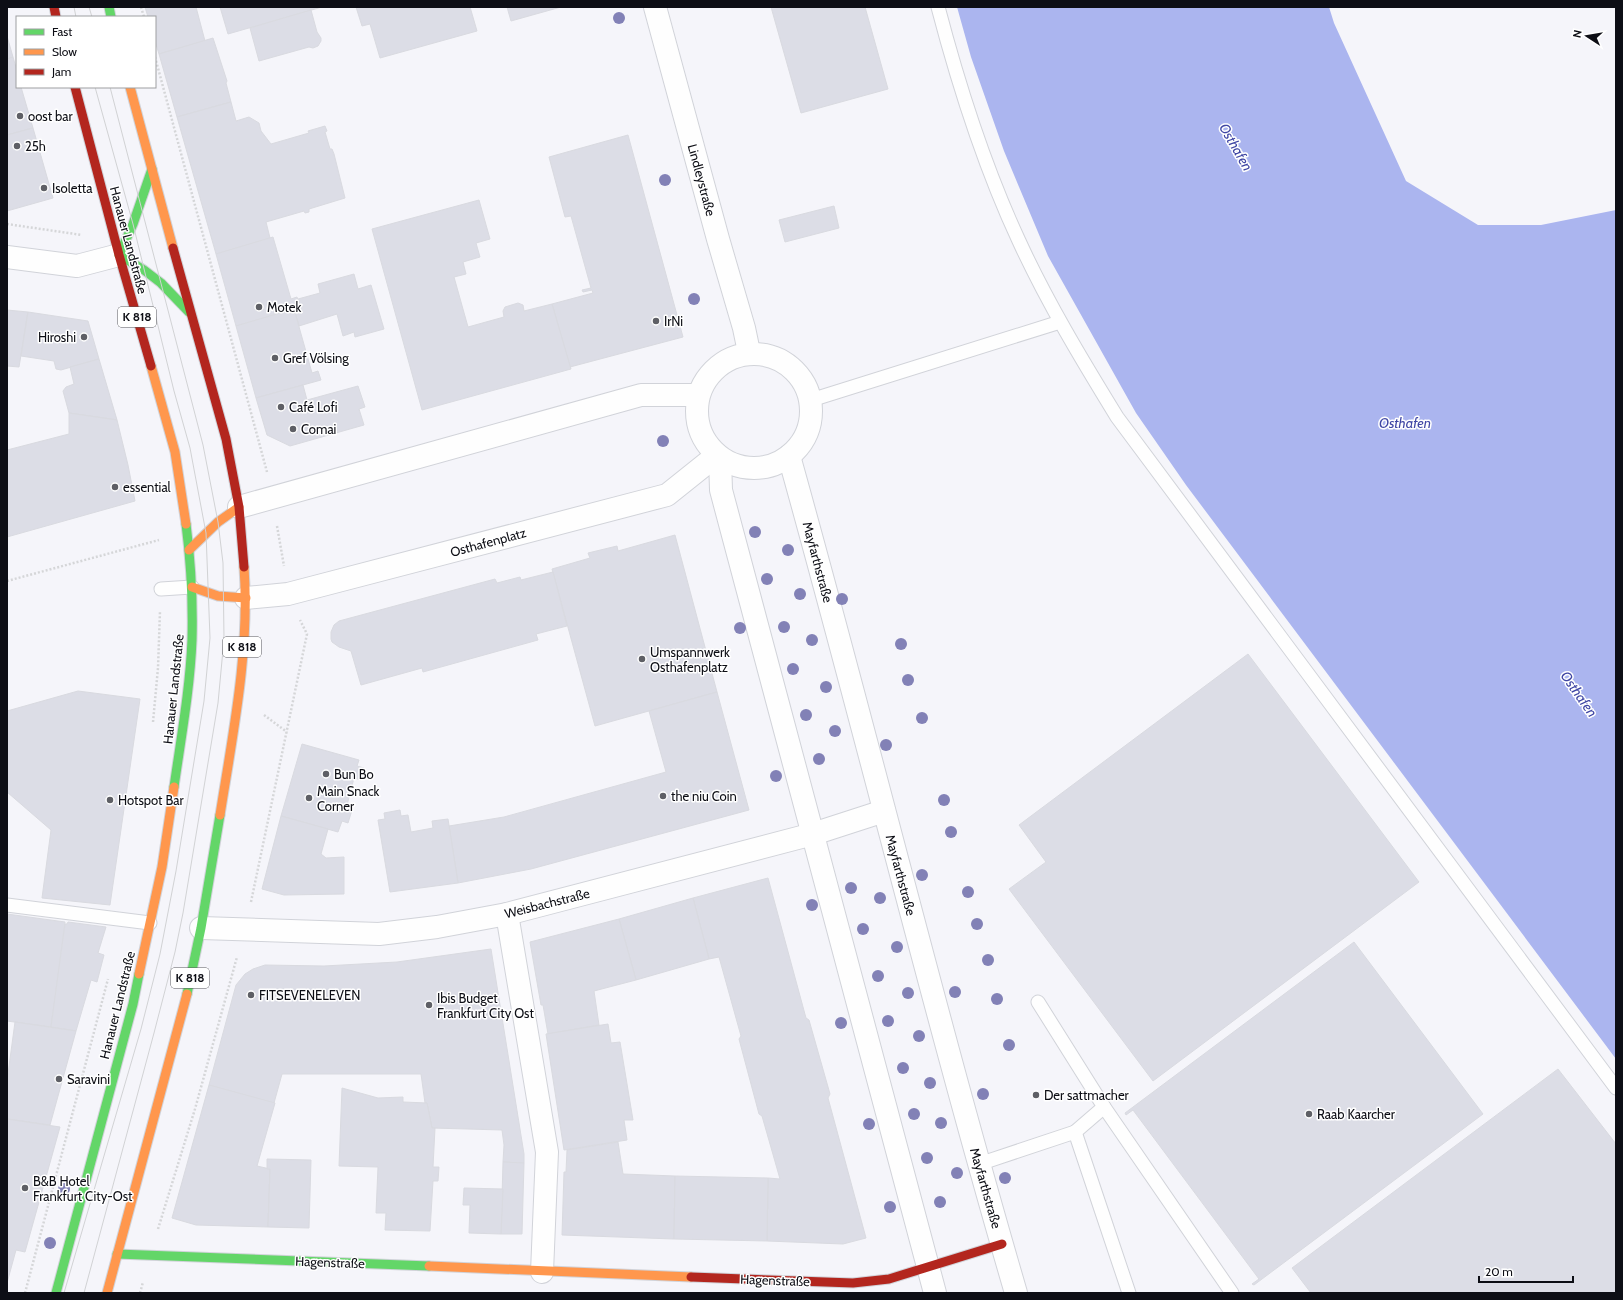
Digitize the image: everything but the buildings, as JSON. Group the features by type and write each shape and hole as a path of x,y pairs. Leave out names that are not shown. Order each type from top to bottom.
{"main road":[{"name":"Hanauer Landstraße","path":"56,1293 133,1004 162,867 188,691 192,640 192,587 189,550 183,501 174,452 119,254 75,88"},
{"name":"K 818","path":"107,1293 182,1015 201,928 239,697 246,598 238,507 226,439 190,314 130,88"},
{"path":"152,169 133,224 119,254 161,283 190,314"},
{"path":"189,550 218,522 238,507"},
{"path":"192,587 209,595 246,598"},
{"name":"Hagenstraße","path":"117,1254 542,1272 853,1283 890,1279 1002,1244"}],"street":[{"name":"Lindleystraße","path":"655,7 718,239 744,328 749,352"},
{"path":"7,257 77,266 119,254"},
{"path":"749,352 773,356 791,366 804,382 811,400 810,423 803,442 789,456 778,463 758,468 738,467 719,456 701,435 696,415 698,395 709,374 724,361 749,352"},
{"path":"238,507 641,395 698,395"},
{"path":"719,456 721,490 935,1293"},
{"name":"Osthafenplatz","path":"246,598 288,594 667,495 719,456"},
{"name":"Mayfarthstraße","path":"789,456 841,644 884,811 979,1164 1016,1293"},
{"name":"Weisbachstraße","path":"201,928 379,934 437,927 507,914 813,834 884,811"},
{"path":"507,914 547,1152 542,1272"}],"lane":[{"path":"938,7 980,149 1018,240 1060,322 1117,418 1616,1088"},
{"path":"811,400 1060,322"},
{"path":"161,589 192,587"},
{"path":"7,905 150,923"},
{"path":"1038,1002 1104,1107 1232,1293"},
{"path":"979,1164 1075,1132 1104,1107"},
{"path":"1075,1132 1129,1293"}],"path":[{"path":"156,61 248,399"},
{"path":"7,224 89,236"},
{"path":"7,580 160,540"},
{"path":"152,730 158,668 161,589"},
{"path":"140,1293 150,1255 195,1109 245,930 286,732"},
{"path":"25,1293 109,974"}],"water":[{"name":"Osthafen","path":"957,7 1329,7 1334,23 1406,181 1478,225 1541,225 1616,210 1616,1059 1186,485 1136,413 1048,256 1004,151 971,57"}],"tram line":[{"path":"74,7 76,16"},
{"path":"89,7 92,16"},
{"path":"64,1293 141,1029 160,954 176,871 204,701 210,638 206,533 190,448 174,391 133,224 95,88"},
{"path":"84,1293 175,952 183,913 218,703 224,639 223,563 218,522 203,445 110,88"}],"traffic: fast":[{"path":"109,7 111,16"},
{"path":"152,169 133,224 119,255 144,270 161,283 189,312"},
{"path":"174,787 187,695 192,640 191,582 186,524"},
{"path":"187,994 201,928 220,815"},
{"path":"56,1293 133,1004 139,974"},
{"path":"117,1254 429,1266"}],"traffic: slow":[{"path":"130,88 173,248"},
{"path":"151,366 175,452 186,524"},
{"path":"189,550 218,522 239,507"},
{"path":"220,815 239,691 245,629 244,567"},
{"path":"192,587 218,596 246,598"},
{"path":"139,974 162,867 174,787"},
{"path":"107,1293 187,994"},
{"path":"429,1266 691,1277"}],"traffic: jam":[{"path":"54,7 56,16"},
{"path":"75,88 119,255 151,366"},
{"path":"173,248 226,439 239,507 244,567"},
{"path":"691,1277 853,1283 889,1279 1002,1244"}],"place":[{"name":"oost bar","path":"20,116"},
{"name":"25h","path":"17,146"},
{"name":"Isoletta","path":"44,188"},
{"name":"Motek","path":"259,307"},
{"name":"IrNi","path":"656,321"},
{"name":"Hiroshi","path":"84,337"},
{"name":"Gref Völsing","path":"275,358"},
{"name":"Café Lofi","path":"281,407"},
{"name":"Comai","path":"293,429"},
{"name":"essential","path":"115,487"},
{"name":"Umspannwerk Osthafenplatz","path":"642,659"},
{"name":"Bun Bo","path":"326,774"},
{"name":"the niu Coin","path":"663,796"},
{"name":"Main Snack Corner","path":"309,798"},
{"name":"Hotspot Bar","path":"110,800"},
{"name":"FITSEVENELEVEN","path":"251,995"},
{"name":"Ibis Budget Frankfurt City Ost","path":"429,1005"},
{"name":"Saravini","path":"59,1079"},
{"name":"Der sattmacher","path":"1036,1095"},
{"name":"Raab Kaarcher","path":"1309,1114"},
{"name":"B&B Hotel Frankfurt City-Ost","path":"25,1188"}]}
